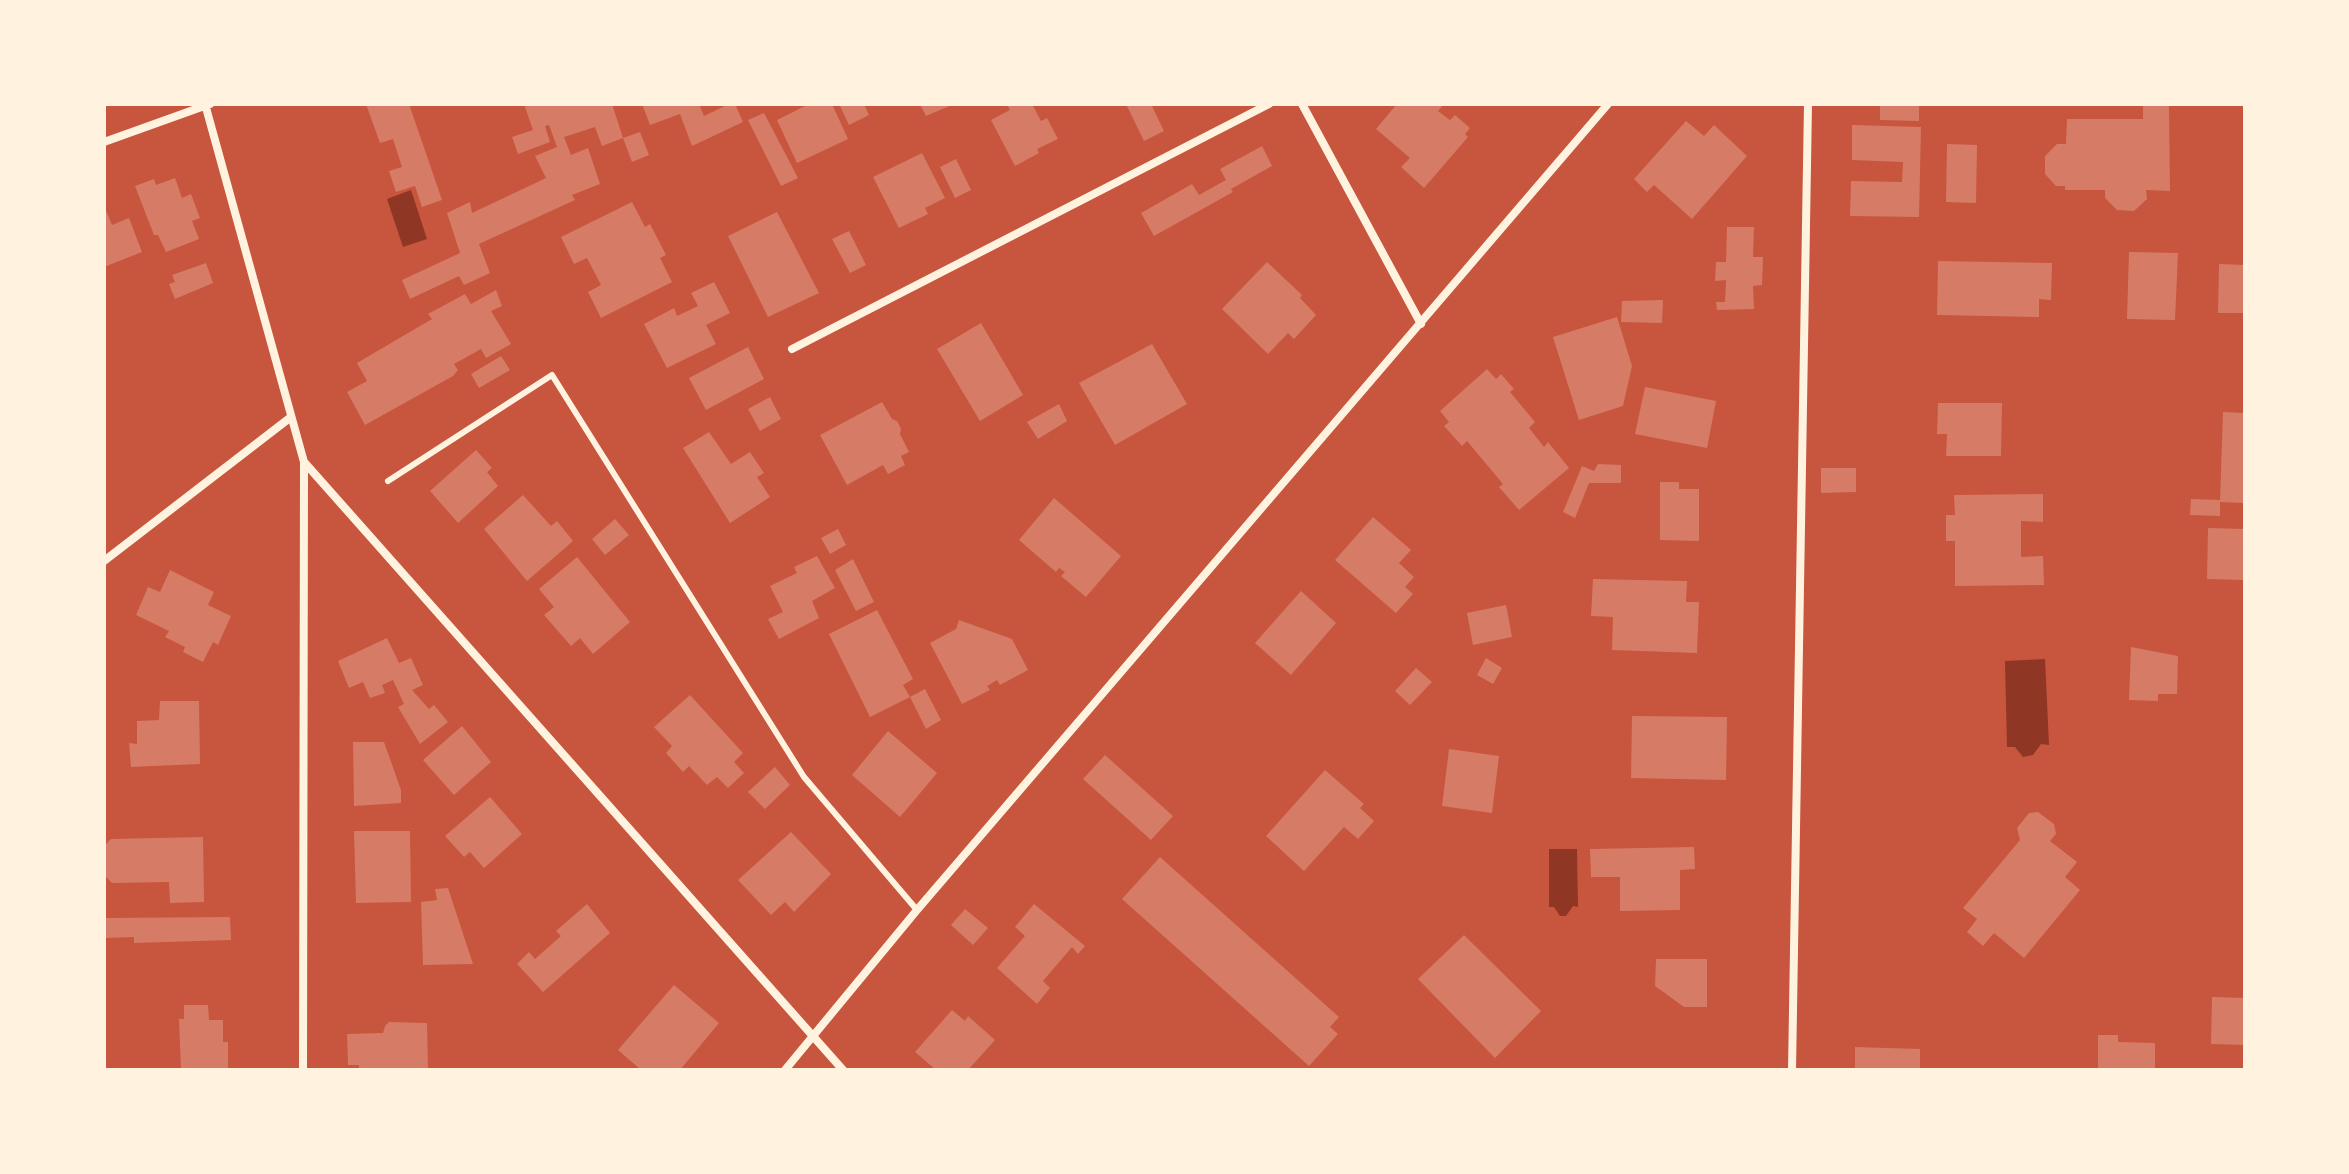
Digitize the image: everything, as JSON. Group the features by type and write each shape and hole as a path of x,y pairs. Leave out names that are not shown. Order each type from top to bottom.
{"street":[{"path":"792,349 1269,104"},
{"path":"1302,104 1421,324"},
{"path":"785,1070 917,910 1608,104"},
{"path":"1792,1070 1808,104"},
{"path":"104,142 207,105 304,462 303,1070"},
{"path":"104,561 291,417"},
{"path":"304,462 843,1070"}],"lane":[{"path":"388,481 552,375 804,777 917,910"}],"shaded area":[{"path":"411,190 427,239 403,247 387,199"},
{"path":"2045,659 2049,745 2041,744 2033,755 2023,757 2015,747 2007,747 2005,661"},
{"path":"1549,849 1577,849 1578,907 1573,906 1566,916 1560,916 1554,907 1549,907"}],"building":[{"path":"366,104 409,104 442,200 422,207 415,186 396,192 389,171 402,167 393,139 380,143"},
{"path":"524,104 612,104 623,138 602,146 595,127 564,137 571,155 588,148 600,184 572,195 575,200 479,244 490,273 464,285 459,276 410,299 402,280 460,253 447,213 470,202 472,213 546,178 535,156 557,147 549,125 545,126 550,142 518,154 512,137 533,130"},
{"path":"642,104 699,104 704,116 735,104 743,122 692,146 680,114 650,125"},
{"path":"809,104 832,104 848,139 797,163 777,120"},
{"path":"839,104 864,104 869,115 849,125"},
{"path":"920,104 954,104 926,116"},
{"path":"1007,104 1032,104 1041,121 1047,118 1058,139 1037,149 1039,153 1015,166 991,120 1010,110"},
{"path":"1126,104 1151,104 1164,131 1144,141"},
{"path":"1397,104 1444,104 1438,111 1450,120 1455,115 1470,128 1465,134 1468,137 1424,188 1401,167 1410,158 1376,129"},
{"path":"1880,104 1919,105 1919,121 1880,120"},
{"path":"2143,106 2169,106 2170,191 2146,190 2147,199 2134,211 2117,210 2105,198 2105,190 2065,190 2065,186 2056,186 2045,174 2045,156 2057,144 2066,144 2067,119 2143,119"},
{"path":"764,113 798,178 781,186 748,120"},
{"path":"1686,121 1704,136 1714,125 1747,156 1692,219 1654,185 1647,192 1634,179"},
{"path":"1852,125 1921,127 1919,217 1850,216 1851,181 1902,182 1903,162 1852,160"},
{"path":"640,132 649,155 632,162 623,138"},
{"path":"1947,144 1977,145 1976,203 1946,202"},
{"path":"1262,146 1272,166 1231,189 1233,192 1154,236 1141,213 1192,184 1199,195 1226,180 1220,169"},
{"path":"922,153 945,198 925,208 928,214 899,228 873,177"},
{"path":"956,159 971,190 955,198 940,167"},
{"path":"175,178 182,198 191,194 200,218 192,221 199,239 166,252 158,235 154,235 135,186 154,179 156,185"},
{"path":"632,202 645,227 650,224 666,255 660,258 672,282 601,318 588,292 601,285 587,258 574,264 561,237"},
{"path":"104,206 112,225 129,218 142,252 104,267"},
{"path":"777,212 819,293 768,317 728,236"},
{"path":"1727,227 1754,227 1753,257 1763,257 1762,285 1753,286 1754,309 1717,310 1716,302 1725,302 1726,280 1715,281 1716,262 1726,262"},
{"path":"849,231 866,265 850,273 832,239"},
{"path":"2129,252 2178,253 2175,320 2127,319"},
{"path":"1938,261 2052,263 2051,300 2039,299 2039,317 1937,315"},
{"path":"1267,262 1302,295 1300,298 1316,315 1294,339 1288,333 1268,354 1222,309"},
{"path":"206,263 213,283 175,299 169,284 175,282 172,275"},
{"path":"2219,264 2245,265 2245,313 2218,313"},
{"path":"714,282 730,313 706,325 716,344 667,368 644,324 674,308 677,316 698,306 691,293"},
{"path":"496,290 502,306 491,311 511,344 486,358 481,349 454,364 458,370 453,376 365,425 347,392 367,381 357,363 432,319 428,314 465,294 471,304"},
{"path":"1663,300 1662,323 1621,322 1622,301"},
{"path":"1617,317 1632,366 1623,406 1579,420 1553,337"},
{"path":"981,323 1023,395 980,421 937,349"},
{"path":"1152,344 1187,404 1115,445 1079,383"},
{"path":"748,347 764,379 706,410 689,378"},
{"path":"501,356 510,370 479,388 471,374"},
{"path":"1487,369 1496,379 1501,374 1514,389 1510,392 1535,422 1529,428 1544,447 1548,442 1569,468 1519,510 1499,487 1503,484 1467,441 1462,446 1444,426 1449,422 1440,411"},
{"path":"1645,387 1716,401 1707,448 1635,434"},
{"path":"770,397 781,419 760,431 748,409"},
{"path":"882,402 901,429 900,434 909,452 901,456 905,465 888,474 883,465 847,485 820,435"},
{"path":"1938,403 2002,403 2001,456 1946,456 1947,434 1937,434"},
{"path":"1059,404 1067,421 1038,439 1027,422"},
{"path":"2223,412 2245,413 2245,503 2220,502"},
{"path":"709,432 731,464 750,452 764,473 757,477 770,497 730,523 683,448"},
{"path":"476,450 492,468 487,472 498,486 458,523 430,491"},
{"path":"1598,464 1621,465 1621,483 1589,483 1575,518 1563,512 1582,466 1594,471"},
{"path":"1821,468 1856,468 1856,492 1821,493"},
{"path":"1660,482 1679,482 1679,489 1699,489 1699,541 1660,540"},
{"path":"2043,494 2043,522 2021,521 2021,557 2043,556 2044,585 1955,586 1955,541 1946,541 1946,515 1955,515 1954,495"},
{"path":"523,495 551,526 557,521 573,541 527,581 484,529"},
{"path":"1054,498 1121,556 1086,597 1061,576 1065,572 1059,568 1056,572 1019,540"},
{"path":"2191,499 2220,500 2220,516 2190,515"},
{"path":"1373,517 1411,550 1399,563 1414,577 1405,587 1413,594 1396,613 1335,560"},
{"path":"615,519 629,535 605,555 592,539"},
{"path":"2208,528 2245,529 2245,580 2207,579"},
{"path":"838,529 846,545 830,554 821,538"},
{"path":"817,556 835,588 812,601 819,618 779,639 768,619 783,612 770,586 797,573 794,567"},
{"path":"577,557 630,622 593,654 580,638 571,646 544,615 554,607 539,589"},
{"path":"853,559 874,602 856,611 835,570"},
{"path":"170,570 214,592 208,605 231,616 218,645 213,642 203,662 183,652 185,647 165,637 169,631 136,615 148,587 160,592"},
{"path":"1593,579 1687,581 1686,602 1699,602 1697,653 1612,650 1613,617 1591,616"},
{"path":"1301,591 1336,623 1291,675 1255,643"},
{"path":"1506,605 1512,637 1473,645 1467,613"},
{"path":"877,610 913,679 903,685 910,697 870,717 829,634"},
{"path":"959,620 1012,639 1028,670 1000,685 997,680 987,686 990,690 962,704 930,643 956,629"},
{"path":"387,638 399,663 411,658 423,685 412,690 429,709 434,705 448,722 420,744 398,707 404,704 393,680 382,685 385,693 370,698 363,682 349,688 338,661"},
{"path":"2131,647 2178,656 2177,694 2158,694 2158,701 2129,700"},
{"path":"1486,658 1502,668 1493,684 1477,675"},
{"path":"1416,668 1432,682 1410,705 1395,691"},
{"path":"925,689 941,720 926,729 910,697"},
{"path":"690,695 743,753 734,762 744,773 728,788 717,777 707,785 689,766 683,772 666,753 672,746 654,727"},
{"path":"160,701 199,701 200,764 131,767 129,743 137,744 137,721 159,720"},
{"path":"1632,716 1727,717 1726,780 1631,778"},
{"path":"462,726 491,762 454,795 423,760"},
{"path":"888,731 937,773 900,817 852,775"},
{"path":"353,742 384,742 401,790 401,803 354,806"},
{"path":"1449,749 1499,756 1492,813 1442,806"},
{"path":"1105,755 1173,816 1151,840 1083,779"},
{"path":"775,767 790,785 765,809 748,792"},
{"path":"1325,770 1364,804 1360,808 1374,821 1358,839 1344,827 1304,871 1266,836"},
{"path":"490,797 522,834 484,868 470,852 464,857 445,836"},
{"path":"2038,812 2054,824 2056,834 2050,841 2077,862 2065,877 2080,890 2024,958 1994,933 1983,946 1967,932 1977,919 1963,908 2020,840 2017,828 2029,813"},
{"path":"354,831 410,831 411,902 356,903"},
{"path":"791,832 831,874 794,912 785,902 771,915 738,880"},
{"path":"203,837 204,902 170,903 169,882 112,883 104,875 104,846 111,839"},
{"path":"1694,847 1695,869 1680,870 1680,910 1620,911 1620,877 1591,877 1590,849"},
{"path":"1160,857 1339,1017 1330,1027 1338,1034 1309,1066 1122,899"},
{"path":"448,888 473,964 423,965 421,902 437,900 435,889"},
{"path":"587,904 610,933 543,992 517,964 529,952 535,959 561,936 556,931"},
{"path":"1034,904 1085,946 1078,954 1072,947 1043,981 1050,988 1037,1004 997,968 1025,936 1015,927"},
{"path":"965,909 988,928 973,945 951,925"},
{"path":"230,917 231,940 134,943 134,937 104,938 104,918"},
{"path":"1464,935 1541,1011 1495,1058 1418,979"},
{"path":"1656,959 1707,959 1707,1007 1684,1007 1655,986"},
{"path":"674,985 719,1023 680,1070 641,1070 618,1050"},
{"path":"2212,997 2245,998 2245,1045 2211,1044"},
{"path":"184,1005 208,1005 209,1020 223,1020 223,1042 228,1042 228,1069 181,1070 179,1019 184,1019"},
{"path":"952,1010 965,1021 968,1016 995,1040 968,1070 936,1070 915,1052"},
{"path":"389,1022 427,1023 428,1070 359,1070 359,1065 348,1065 347,1034 383,1033"},
{"path":"2098,1035 2118,1035 2118,1042 2155,1043 2155,1070 2098,1070"},
{"path":"1855,1047 1920,1049 1920,1070 1855,1070"}]}
